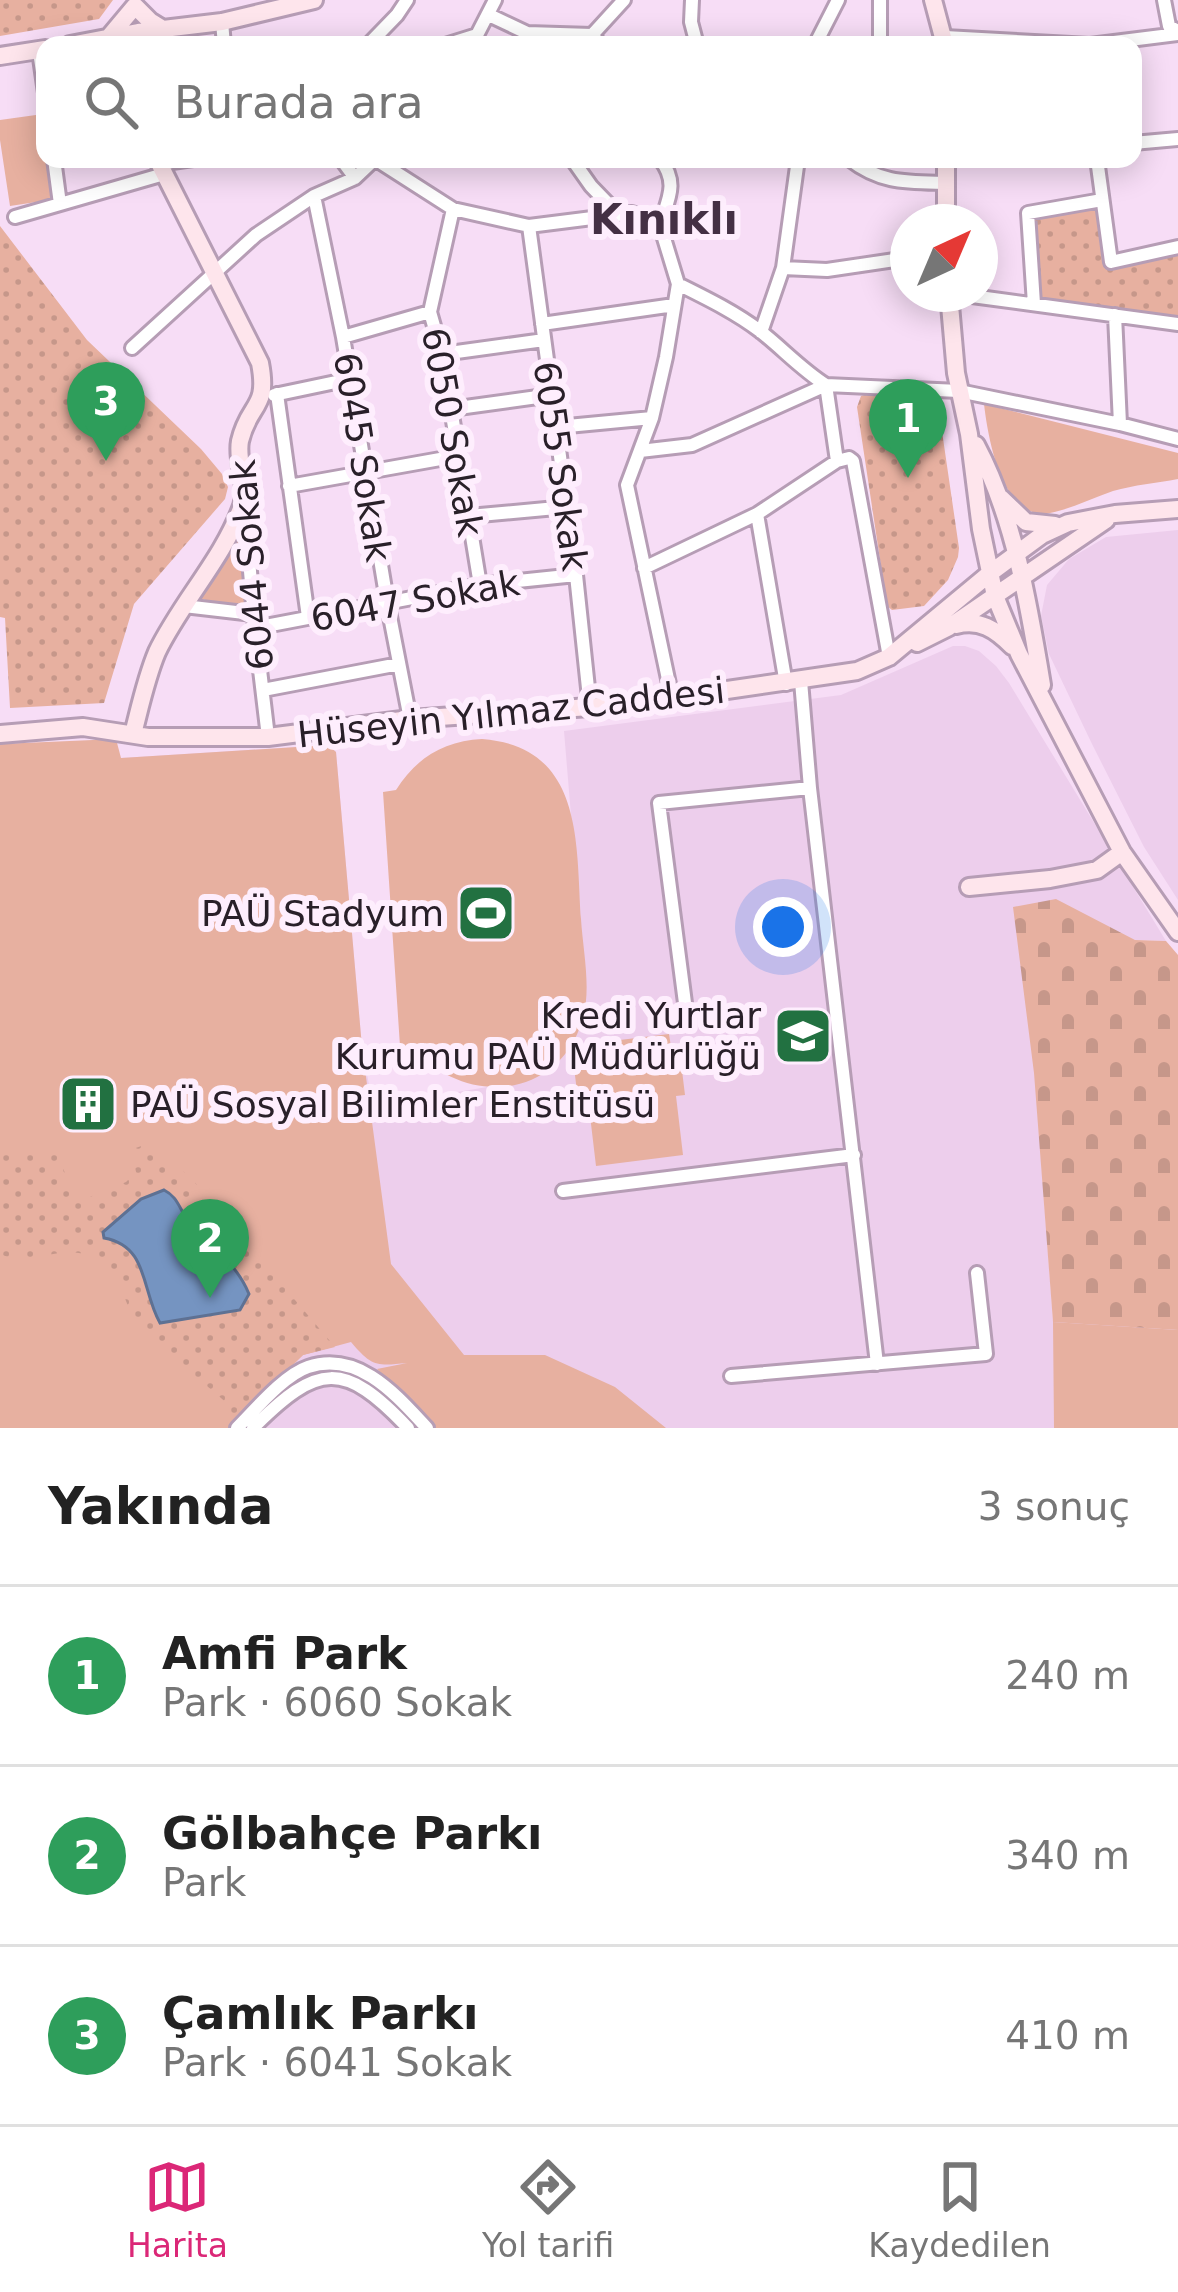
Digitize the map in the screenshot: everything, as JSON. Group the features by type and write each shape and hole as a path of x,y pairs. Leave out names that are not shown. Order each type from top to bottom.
{"street":[{"path":"146,36 314,0"},
{"path":"377,36 407,0"},
{"path":"478,36 495,0"},
{"path":"600,36 625,0"},
{"path":"692,0 695,36"},
{"path":"820,36 838,0"},
{"path":"880,0 880,36"},
{"path":"933,0 944,36"},
{"path":"1164,0 1169,26 1178,33"},
{"path":"135,3 150,22 164,29"},
{"path":"108,36 135,3"},
{"path":"135,3 139,36"},
{"path":"489,15 522,36"},
{"path":"222,22 223,36"},
{"path":"1142,38 1178,33"},
{"path":"0,56 36,51"},
{"path":"1142,142 1178,139"},
{"path":"55,168 60,204"},
{"path":"15,217 155,168"},
{"path":"161,168 260,363 289,486 308,617"},
{"path":"348,168 355,178"},
{"path":"132,348 256,235 366,168"},
{"path":"389,168 453,209 529,226 632,213 660,225"},
{"path":"578,168 619,215"},
{"path":"665,168 672,185 660,225 678,284 652,418 627,485 672,698"},
{"path":"761,332 782,268 797,168"},
{"path":"860,168 869,175 899,182 946,183"},
{"path":"946,168 946,204"},
{"path":"1098,168 1111,262 1178,247"},
{"name":"6045 Sokak","path":"314,196 344,337 410,718"},
{"path":"1034,304 1028,213 1102,200"},
{"name":"6050 Sokak","path":"453,209 430,312 442,354 480,585"},
{"name":"6055 Sokak","path":"529,226 577,575 590,707"},
{"path":"782,268 849,268 890,260"},
{"path":"678,284 761,332 826,385 837,461"},
{"path":"998,300 1178,324"},
{"path":"542,324 674,305"},
{"path":"344,337 430,312"},
{"path":"954,312 959,391 995,596 1019,654 1122,852 1178,932"},
{"path":"1115,316 1120,424"},
{"path":"442,354 544,340"},
{"path":"270,397 350,379"},
{"path":"640,451 692,445 826,385 959,391 1178,439"},
{"path":"451,409 552,395"},
{"name":"6044 Sokak","path":"268,736 238,448 245,423 270,397"},
{"path":"557,427 652,418"},
{"path":"969,434 996,489 1026,522 1045,526 1178,509"},
{"path":"289,486 457,456"},
{"path":"644,568 757,514 837,461 849,458 889,657 949,627 1115,514"},
{"path":"996,489 1022,577 1044,698"},
{"path":"133,734 157,653 244,502"},
{"path":"469,516 567,507"},
{"path":"757,514 794,682 810,788 877,1364"},
{"path":"1015,555 1068,523"},
{"path":"1030,617 1039,575 1065,546"},
{"name":"Hüseyin Yılmaz Caddesi","path":"0,734 83,727 148,737 268,736 410,718 672,698 857,671 889,657 1015,555"},
{"name":"6047 Sokak","path":"184,606 254,621 308,617 480,585 577,575"},
{"path":"949,627 967,622 985,625 1019,654"},
{"path":"263,690 399,664"},
{"path":"686,1003 659,803 810,788"},
{"path":"969,887 1097,870 1122,852"},
{"path":"563,1191 854,1155"},
{"path":"731,1376 986,1354 977,1273"},
{"path":"236,1428 294,1375 309,1366 325,1365 368,1373 427,1428"},
{"path":"253,1428 308,1381 327,1378 365,1388 408,1428"}],"shaded area":[{"path":"1178,530 1178,900 1144,847 1092,744 1049,654 1041,616 1047,585 1069,559 1106,537"},
{"path":"953,646 979,651 1009,683 1166,941 1135,940 1023,916 1053,1321 1178,1330 1178,1428 0,1428 0,744 121,758 328,745 336,752 362,1047 373,1106 529,1080 586,996 564,731 841,695"}],"green space":[{"path":"0,0 113,0 99,19 0,36"},
{"path":"36,115 36,168 51,168 56,199 10,206 0,120"},
{"path":"1098,204 1109,267 1178,253 1178,318 1040,299 1031,216"},
{"path":"0,226 87,340 201,449 228,487 225,499 134,604 104,703 10,708 5,618 0,617"},
{"path":"867,394 938,404 959,548 948,580 924,606 892,610 887,606 857,407"},
{"path":"984,404 1178,453 1178,479 1113,491 1050,513 1034,512 1020,505 1000,475"},
{"path":"241,526 253,614 199,598"},
{"path":"116,739 121,758 328,745 336,752 362,1047 391,1264 464,1355 545,1355 615,1387 666,1428 432,1428 377,1369 407,1363 376,1363 351,1342 303,1355 228,1428 0,1428 0,744"},
{"name":"PAÜ Stadyum","path":"482,739 515,746 540,760 557,779 574,831 586,971 585,1009 570,1048 531,1080 506,1086 456,1079 433,1066 413,1046 400,1046 383,792 396,790 432,753"},
{"path":"1056,899 1135,940 1166,941 1178,955 1178,1330 1053,1322 1034,1073 1013,907"},
{"path":"669,1034 671,1047 679,1046 685,1095 676,1096 683,1155 596,1166 589,1107 579,1108 573,1059 581,1058 579,1045"},
{"path":"150,1143 192,1179 335,1347 303,1355 239,1417 144,1331 103,1264 80,1253 23,1258 0,1254 0,1155 56,1153 78,1202 126,1182 136,1172 130,1150"},
{"path":"1053,1322 1178,1330 1178,1428 1054,1428"}],"water":[{"path":"164,1190 244,1283 249,1294 240,1310 160,1323 136,1260 119,1243 104,1238 103,1232 141,1199"}],"place":[{"name":"Çamlık Parkı","path":"106,461"},
{"name":"Amfi Park","path":"908,478"},
{"name":"PAÜ Stadyum","path":"486,913"},
{"name":"Kredi Yurtlar Kurumu PAÜ Müdürlüğü","path":"803,1036"},
{"name":"PAÜ Sosyal Bilimler Enstitüsü","path":"88,1104"},
{"name":"Gölbahçe Parkı","path":"210,1298"}],"district":[{"name":"Kınıklı","path":"664,219"}]}
